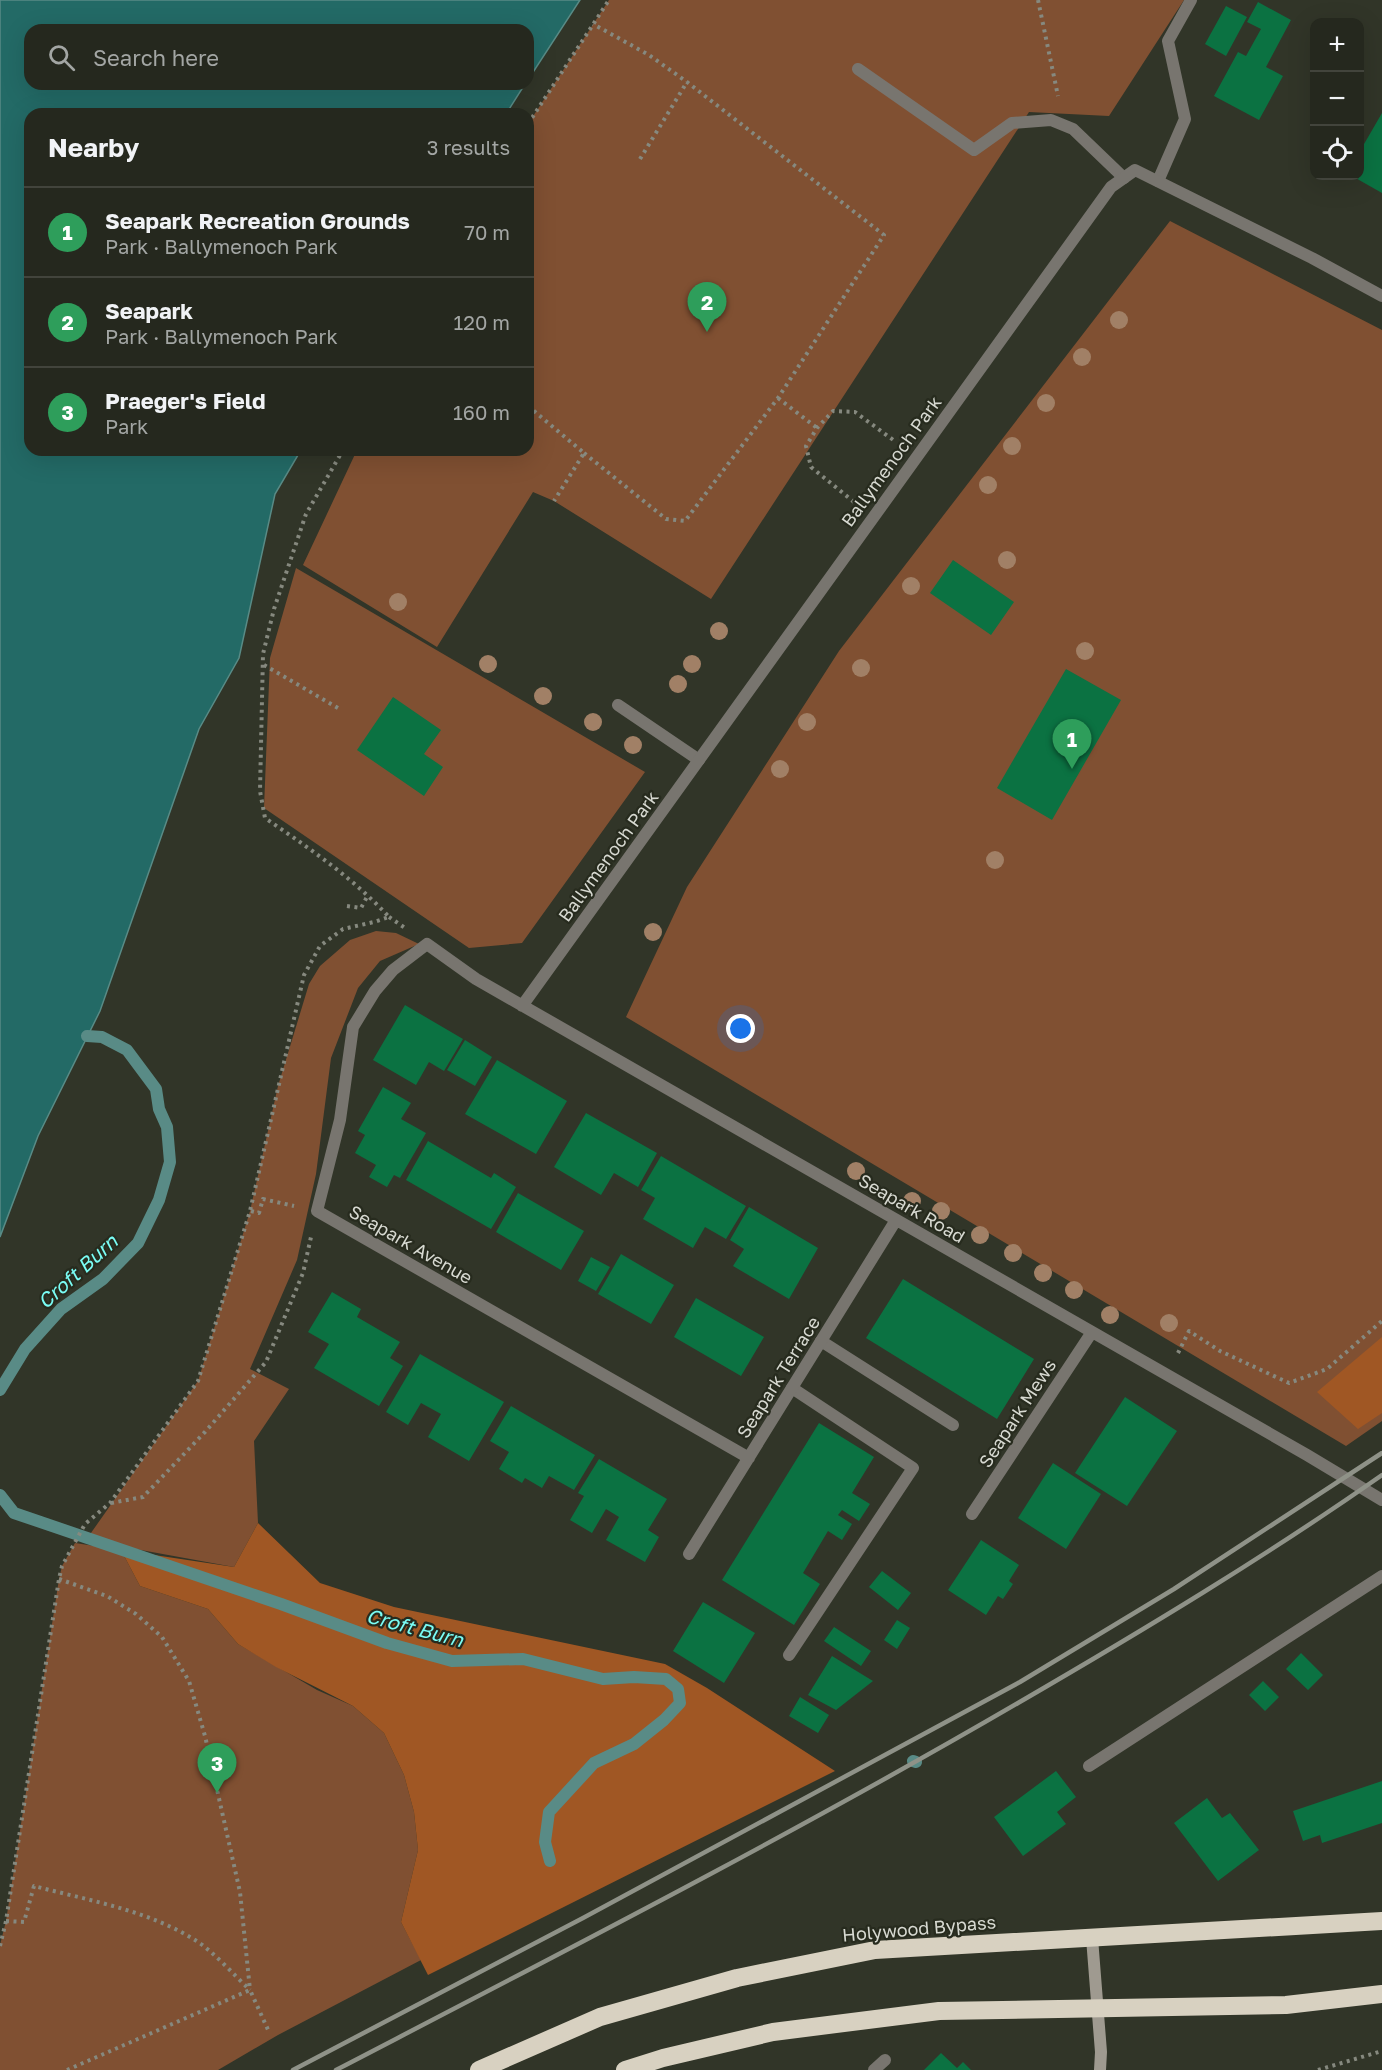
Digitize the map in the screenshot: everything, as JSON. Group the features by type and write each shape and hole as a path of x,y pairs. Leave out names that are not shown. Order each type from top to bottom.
{"highway":[{"name":"Holywood Bypass","path":"479,2070 600,2017 737,1978 875,1950 1382,1921"},
{"path":"625,2070 663,2058 773,2032 939,2011 1286,2005 1382,1994"}],"main road":[{"path":"1092,1938 1101,2052 1100,2070"}],"street":[{"path":"1158,181 1185,119 1168,41 1191,0"},
{"path":"858,69 974,150 1012,123 1052,120 1073,129 1124,178 1135,170 1312,258 1382,296"},
{"name":"Ballymenoch Park","path":"522,1006 1111,187 1124,178"},
{"path":"618,705 699,760"},
{"name":"Seapark Road","path":"317,1211 340,1120 353,1027 375,991 393,970 428,944 476,979 522,1006 1165,1373 1382,1500"},
{"name":"Seapark Avenue","path":"317,1211 749,1458"},
{"name":"Seapark Terrace","path":"689,1554 896,1220"},
{"name":"Seapark Mews","path":"972,1514 1092,1332"},
{"path":"821,1341 952,1425"},
{"path":"789,1655 913,1467 792,1388"},
{"path":"1089,1766 1382,1576"},
{"path":"874,2070 885,2060"}],"path":[{"path":"534,115 609,0"},
{"path":"1038,0 1060,105 1052,120"},
{"path":"534,411 666,519 685,522 778,398 884,235 650,55 593,24"},
{"path":"640,159 687,82"},
{"path":"778,398 817,428"},
{"path":"873,518 811,467 806,446 817,428 833,411 855,412 917,456"},
{"path":"554,501 584,453"},
{"path":"0,1946 6,1921 58,1579 62,1566 85,1524 110,1503 198,1381 250,1211 304,975 320,946 343,928 389,917 368,895 320,856 265,818 260,791 263,654 274,609 306,514 340,456"},
{"path":"263,664 338,708"},
{"path":"347,906 361,908 368,895"},
{"path":"110,1503 143,1497 205,1432 266,1362 303,1273 317,1211 263,1199 259,1213 250,1211"},
{"path":"1165,1373 1189,1331 1220,1351 1289,1383 1327,1369 1382,1322"},
{"path":"58,1579 107,1596 136,1614 162,1638 189,1681 205,1736 240,1892 250,1990 269,2032"},
{"path":"6,1921 24,1922 34,1886 113,1906 154,1920 196,1941 250,1990"},
{"path":"67,2070 250,1990"},
{"path":"1318,2070 1382,2051"}],"shaded area":[{"path":"609,0 1184,0 1109,116 1029,112 711,599 554,501 533,492 437,647 303,565 354,456 534,456 534,115"},
{"path":"1170,221 1382,330 1382,1421 1346,1446 626,1017 687,887 839,651"},
{"path":"296,568 645,772 522,943 469,948 264,808 270,658"},
{"path":"376,931 396,933 419,944 380,961 358,988 331,1058 316,1174 297,1260 250,1369 289,1389 254,1441 258,1523 234,1567 86,1540 198,1381 250,1211 278,1086 309,984 320,966 350,940"},
{"path":"1382,1337 1382,1413 1358,1429 1317,1392"},
{"path":"258,1523 320,1583 394,1607 665,1664 707,1688 835,1771 428,1975 401,1922 418,1850 414,1812 404,1775 384,1733 353,1706 276,1667 238,1644 208,1609 140,1586 121,1550 234,1567"},
{"path":"75,1543 121,1550 140,1586 208,1609 238,1644 317,1690 353,1706 384,1733 404,1775 414,1812 418,1850 401,1922 421,1960 278,2035 218,2070 0,2070 0,1945 6,1921 59,1579 62,1566"}],"water":[{"path":"0,0 580,0 534,71 534,24 24,24 24,90 521,90 510,108 24,108 24,456 297,456 275,494 239,658 199,729 100,1011 38,1136 0,1237"}],"building":[{"path":"1258,2 1291,20 1266,67 1283,76 1259,120 1214,96 1238,52 1246,56 1261,29 1247,22"},
{"path":"1226,6 1247,17 1226,56 1205,44"},
{"path":"1382,113 1382,193 1359,180 1364,180 1364,144"},
{"path":"953,560 1014,602 991,635 930,593"},
{"path":"1066,669 1121,700 1052,820 997,788"},
{"path":"393,697 441,730 424,754 443,767 424,796 357,750"},
{"path":"405,1005 463,1039 444,1071 429,1062 416,1085 373,1060"},
{"path":"465,1040 492,1057 475,1086 447,1070"},
{"path":"497,1060 567,1101 536,1154 465,1114"},
{"path":"383,1087 411,1103 401,1119 426,1133 400,1178 394,1175 387,1187 369,1177 376,1165 355,1153 365,1135 358,1131"},
{"path":"586,1113 657,1153 638,1187 614,1173 601,1195 554,1167"},
{"path":"428,1141 491,1178 494,1173 516,1187 491,1229 406,1180"},
{"path":"661,1156 746,1206 726,1239 705,1227 693,1248 643,1219 655,1198 641,1190"},
{"path":"518,1193 584,1231 561,1270 496,1232"},
{"path":"749,1207 818,1248 789,1299 733,1266 744,1249 730,1240"},
{"path":"621,1254 674,1285 651,1324 598,1294"},
{"path":"591,1257 610,1267 596,1291 578,1281"},
{"path":"903,1279 1034,1359 997,1419 866,1338"},
{"path":"332,1292 361,1309 357,1317 400,1342 390,1358 403,1366 379,1406 314,1368 329,1344 308,1332"},
{"path":"696,1298 764,1337 741,1376 674,1337"},
{"path":"420,1354 504,1402 469,1461 428,1437 441,1414 421,1403 408,1425 386,1412"},
{"path":"1125,1397 1177,1431 1127,1506 1075,1473"},
{"path":"511,1406 595,1455 574,1490 549,1476 542,1488 525,1478 522,1483 499,1469 509,1452 490,1441"},
{"path":"819,1423 874,1457 852,1493 870,1504 859,1521 842,1510 838,1515 852,1524 842,1540 828,1531 803,1573 820,1584 794,1625 722,1580"},
{"path":"599,1459 667,1499 648,1530 659,1537 645,1562 606,1540 619,1517 606,1509 592,1533 570,1520 584,1496 578,1493"},
{"path":"1053,1463 1101,1494 1066,1549 1018,1518"},
{"path":"981,1540 1019,1565 1009,1581 1013,1584 1003,1599 998,1596 986,1615 948,1590"},
{"path":"882,1571 911,1593 898,1610 869,1587"},
{"path":"703,1602 755,1633 724,1683 673,1651"},
{"path":"897,1620 910,1628 897,1649 884,1640"},
{"path":"834,1627 871,1651 861,1666 824,1641"},
{"path":"1301,1653 1323,1675 1308,1690 1286,1669"},
{"path":"832,1656 873,1681 836,1710 808,1695"},
{"path":"1263,1681 1279,1697 1265,1711 1249,1695"},
{"path":"800,1697 829,1715 818,1733 789,1716"},
{"path":"1056,1771 1076,1797 1057,1812 1066,1824 1023,1856 994,1817"},
{"path":"1382,1781 1382,1823 1322,1843 1320,1835 1303,1841 1293,1811"},
{"path":"1207,1798 1222,1818 1230,1813 1259,1850 1218,1881 1174,1823"},
{"path":"941,2053 957,2068 963,2062 971,2070 924,2070"}],"waterway":[{"name":"Croft Burn","path":"0,1390 25,1349 61,1309 103,1279 138,1243 159,1200 170,1162 167,1127 159,1109 156,1089 127,1050 102,1037 87,1036"},
{"name":"Croft Burn","path":"0,1495 14,1513 281,1604 387,1643 452,1661 523,1659 603,1679 634,1677 666,1679 678,1689 680,1703 664,1720 634,1744 594,1763 549,1812 545,1842 550,1861"}],"railway":[{"path":"293,2070 583,1918 1020,1682 1174,1589 1382,1453"},
{"path":"336,2070 679,1891 934,1751 1203,1593 1382,1475"}],"place":[{"name":"Seapark","path":"707,332"},
{"name":"Seapark Recreation Grounds","path":"1072,769"},
{"name":"Praeger's Field","path":"217,1793"}]}
